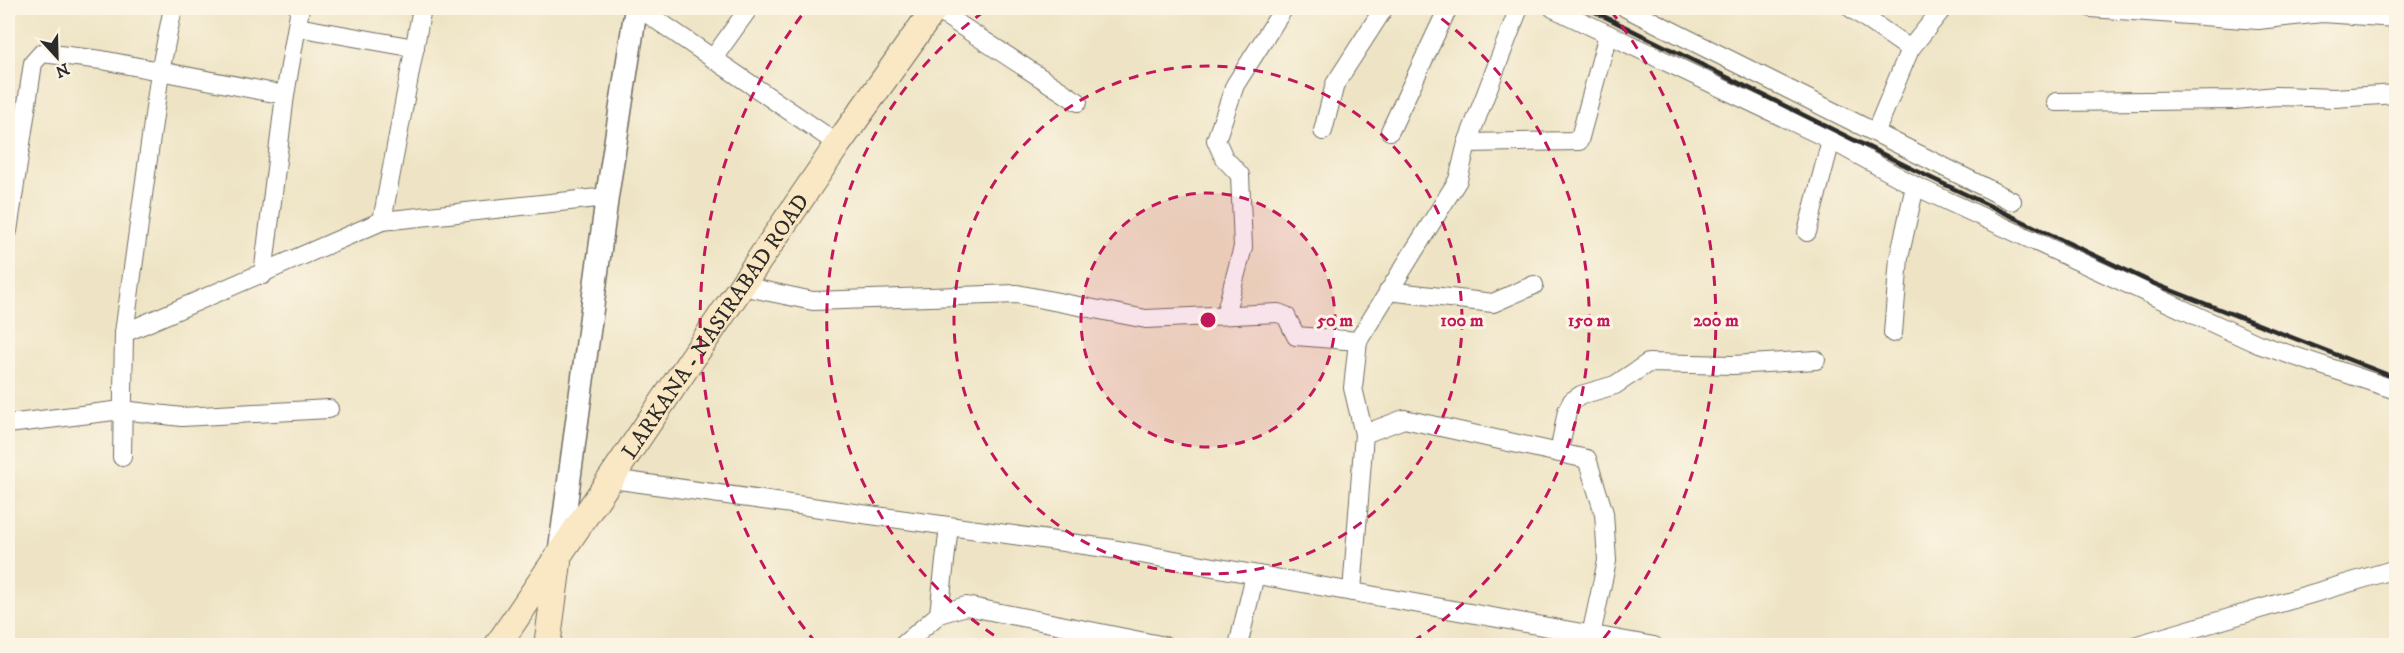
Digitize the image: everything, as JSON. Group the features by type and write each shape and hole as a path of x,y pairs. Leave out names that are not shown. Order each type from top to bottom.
{"main road":[{"name":"LARKANA - NASIRABAD ROAD","path":"497,645 838,144 935,8"},
{"path":"547,645 559,556"}],"street":[{"path":"122,457 124,333 160,72 173,8"},
{"path":"263,275 285,95 300,8"},
{"path":"382,221 422,8"},
{"path":"559,556 607,197 638,8 714,57 838,144"},
{"path":"714,57 748,8"},
{"path":"935,8 1078,102"},
{"path":"1225,315 1243,247 1240,175 1224,158 1216,140 1235,85 1284,8"},
{"path":"1323,131 1335,84 1384,8"},
{"path":"1390,131 1448,8"},
{"path":"1352,592 1364,434 1353,388 1358,341 1458,180 1467,142 1520,8"},
{"path":"1553,8 1831,140 1915,186 2258,344 2397,390"},
{"path":"1626,8 2012,201"},
{"path":"1851,8 1910,49"},
{"path":"1876,131 1910,49 1943,8"},
{"path":"2091,8 2258,20 2322,10 2397,18"},
{"path":"297,27 414,48"},
{"path":"1467,142 1579,141 1608,34"},
{"path":"8,231 36,57 51,53 285,95"},
{"path":"2056,102 2235,100 2276,96 2336,99 2397,94"},
{"path":"1807,232 1831,140"},
{"path":"1893,333 1899,258 1915,186"},
{"path":"124,333 263,275 382,221 607,197"},
{"path":"1388,291 1493,303 1534,285"},
{"path":"742,286 813,301 1017,294 1146,319 1278,313 1286,316 1296,336 1358,341"},
{"path":"1559,453 1567,411 1572,401 1581,395 1615,385 1648,363 1733,365 1816,360"},
{"path":"8,424 122,410 182,417 329,409"},
{"path":"1364,434 1404,419 1587,459 1604,513 1607,561 1601,640"},
{"path":"612,479 1113,549 1601,640 1654,645"},
{"path":"939,614 949,526"},
{"path":"2134,645 2397,569"},
{"path":"1238,645 1255,575"},
{"path":"902,645 939,614 966,606 1165,645"}],"railway":[{"path":"1587,8 1929,177 2155,284 2396,378"}]}
